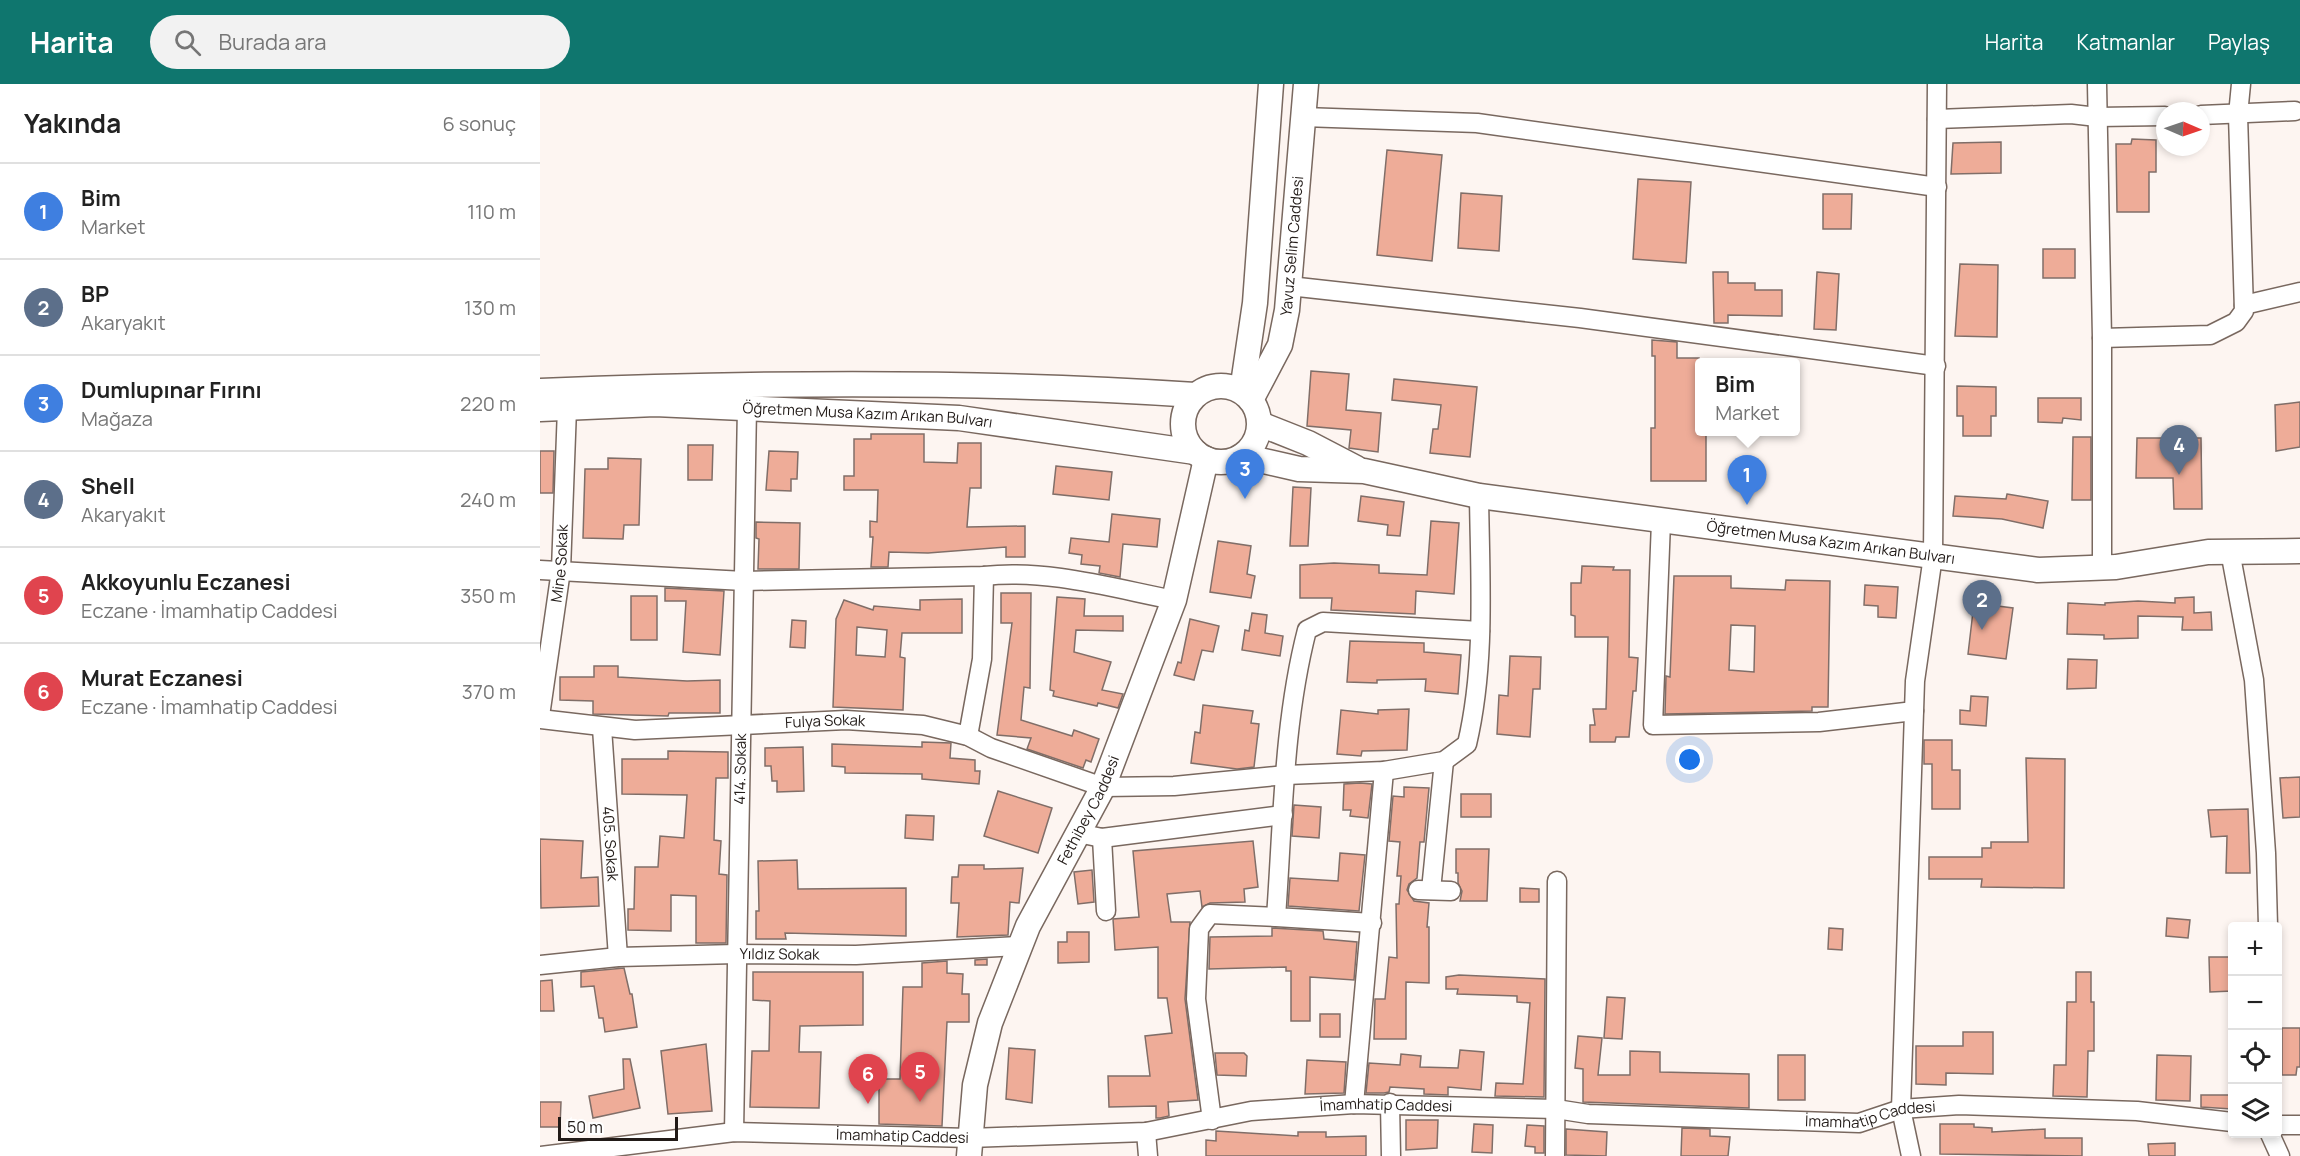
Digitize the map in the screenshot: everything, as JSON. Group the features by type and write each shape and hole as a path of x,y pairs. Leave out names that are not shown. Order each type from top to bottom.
{"street":[{"path":"1247,396 1231,386 1218,385 1195,395 1183,417 1187,442 1200,456 1224,462 1242,456 1258,436 1260,424 1247,396 1271,84"},
{"name":"Yavuz Selim Caddesi","path":"1247,396 1280,345 1289,286 1306,84"},
{"path":"1911,1156 1901,1109 1915,681 1933,556 1937,84"},
{"path":"2097,84 2102,338 2102,568"},
{"path":"2102,338 2210,335 2236,322 2244,311 2238,115 2241,84"},
{"path":"2210,115 2295,111"},
{"path":"1937,118 2071,114 2097,117 2156,116"},
{"path":"1303,117 1477,123 1936,187"},
{"path":"1289,286 1580,318 1936,366"},
{"path":"2244,305 2300,292"},
{"name":"Öğretmen Musa Kazım Arıkan Bulvarı","path":"540,409 566,399 838,384 1054,386 1195,395"},
{"name":"Öğretmen Musa Kazım Arıkan Bulvarı","path":"540,391 566,399 959,418 1200,456"},
{"name":"Mine Sokak","path":"540,717 561,570 566,399"},
{"name":"414. Sokak","path":"734,1132 747,407"},
{"name":"Öğretmen Musa Kazım Arıkan Bulvarı","path":"1260,424 1308,443 1364,471"},
{"name":"Fethibey Caddesi","path":"970,1147 975,1085 990,1023 1018,946 1103,787 1174,600 1200,456"},
{"name":"Öğretmen Musa Kazım Arıkan Bulvarı","path":"1242,456 1299,469 1364,471 1479,496 1661,522 2038,570 2102,568 2230,551 2300,551"},
{"path":"1103,787 1174,786 1286,775 1384,771 1443,761 1467,744 1476,708 1480,631 1479,496"},
{"path":"1661,522 1653,725 1819,722 1914,711"},
{"path":"2230,551 2254,680 2266,853 2268,922"},
{"path":"540,570 744,580 984,576 1015,572 1174,600"},
{"path":"968,736 982,659 984,576"},
{"path":"1276,917 1286,775 1299,662 1308,630 1323,622 1480,631"},
{"name":"Fulya Sokak","path":"540,717 602,728 635,730 846,720 923,725 968,736 992,748 1103,787"},
{"name":"405. Sokak","path":"602,728 618,957"},
{"path":"1443,761 1424,890 1452,891"},
{"path":"1354,1104 1384,771"},
{"path":"1078,833 1102,838 1283,816"},
{"path":"1102,838 1106,911"},
{"path":"1555,1156 1557,881"},
{"path":"1212,1120 1196,999 1199,928 1210,914 1372,923"},
{"name":"Yıldız Sokak","path":"540,966 618,957 736,954 856,955 1018,946"},
{"path":"1390,1103 1391,1156"},
{"name":"İmamhatip Caddesi","path":"541,1156 693,1147 734,1132 970,1147 1146,1132 1251,1111 1390,1103 1557,1109 1588,1114 1859,1123 1901,1109 1959,1104 2137,1111 2228,1122"},
{"path":"2282,1125 2300,1125"},
{"path":"1146,1132 1148,1156"},
{"path":"2272,1138 2280,1156"}],"building":[{"path":"2132,139 2156,140 2156,172 2149,172 2149,212 2117,212 2116,144 2131,144"},
{"path":"2001,142 2001,173 1951,174 1953,143"},
{"path":"1387,150 1442,155 1432,261 1377,255"},
{"path":"1638,179 1691,182 1686,263 1633,259"},
{"path":"1461,193 1502,196 1499,251 1458,248"},
{"path":"1823,194 1852,194 1851,229 1823,229"},
{"path":"2043,249 2075,249 2075,278 2043,278"},
{"path":"1960,264 1998,265 1997,337 1955,336"},
{"path":"1713,272 1728,272 1728,283 1755,283 1755,290 1782,290 1782,316 1728,315 1728,323 1714,323"},
{"path":"1817,272 1839,274 1836,330 1814,329"},
{"path":"1652,340 1677,342 1677,358 1695,358 1695,436 1706,436 1706,481 1651,481 1651,428 1655,428 1655,356 1652,356"},
{"path":"1311,371 1349,374 1346,410 1381,413 1378,452 1349,448 1351,430 1307,426"},
{"path":"1394,379 1477,387 1470,457 1430,453 1433,429 1438,429 1441,405 1392,400"},
{"path":"1957,386 1996,387 1996,416 1991,416 1991,436 1963,436 1963,416 1957,416"},
{"path":"2038,398 2081,398 2081,420 2063,418 2062,423 2038,422"},
{"path":"2300,402 2300,447 2276,451 2275,405"},
{"path":"871,434 924,434 924,462 957,463 958,443 981,443 981,488 970,488 967,527 1025,526 1025,557 1006,557 1006,547 928,553 889,552 888,567 871,567 873,537 870,537 870,521 877,522 878,490 844,490 844,476 854,476 854,439 871,439"},
{"path":"2073,437 2091,437 2091,500 2072,500"},
{"path":"2137,438 2201,438 2202,509 2174,509 2173,478 2136,478"},
{"path":"688,445 713,445 712,480 688,480"},
{"path":"540,451 554,451 553,493 540,493"},
{"path":"769,451 798,452 797,479 791,479 791,491 766,490"},
{"path":"608,458 641,459 639,525 624,525 623,539 583,538 585,469 608,469"},
{"path":"1056,466 1112,472 1109,500 1053,494"},
{"path":"1293,487 1311,488 1308,546 1290,546"},
{"path":"2007,494 2048,501 2043,528 2002,519 1953,516 1955,496 2006,499"},
{"path":"1361,496 1404,502 1400,536 1387,535 1388,525 1358,521"},
{"path":"1112,514 1160,519 1157,547 1123,544 1120,577 1099,573 1100,566 1081,564 1082,555 1069,553 1071,538 1109,542"},
{"path":"1431,521 1459,523 1454,594 1416,591 1415,614 1331,610 1332,598 1300,598 1300,565 1334,563 1379,565 1379,573 1427,575"},
{"path":"756,522 800,523 799,569 758,569 759,539 756,538"},
{"path":"1218,541 1251,546 1247,574 1255,576 1251,598 1210,592"},
{"path":"1582,566 1630,570 1629,657 1638,658 1636,691 1633,691 1629,737 1616,737 1615,742 1590,742 1590,725 1595,725 1593,709 1606,709 1608,637 1575,637 1575,616 1571,615 1571,583 1581,583"},
{"path":"1674,576 1731,576 1731,588 1785,590 1786,580 1830,581 1828,707 1812,707 1812,711 1665,714 1666,676 1670,677","holes":["1731,625 1755,626 1754,672 1729,670"]},
{"path":"1865,585 1898,587 1896,618 1878,617 1878,606 1864,605"},
{"path":"665,588 724,591 720,655 683,652 686,601 665,601"},
{"path":"1001,593 1031,593 1030,688 1024,687 1021,720 1072,736 1074,730 1099,739 1091,762 1086,760 1083,768 1027,749 1031,738 997,735 1012,623 1001,623"},
{"path":"631,596 657,596 657,640 631,640"},
{"path":"1057,597 1085,599 1084,616 1123,616 1123,631 1076,630 1074,652 1111,662 1102,690 1123,694 1118,708 1098,703 1097,706 1053,696 1054,691 1050,690"},
{"path":"2194,597 2194,613 2211,612 2212,630 2182,630 2183,617 2138,616 2138,638 2104,639 2104,635 2067,634 2068,603 2105,605 2105,603 2138,601 2175,603 2175,598"},
{"path":"962,599 962,633 902,633 900,657 905,658 903,710 833,707 836,619 844,600 873,610 874,606 920,610 920,600","holes":["857,627 887,630 885,657 856,655"]},
{"path":"1974,603 2013,608 2006,659 1968,654"},
{"path":"1252,613 1267,615 1265,633 1283,636 1280,656 1242,650 1245,630 1249,631"},
{"path":"1190,619 1219,626 1213,652 1202,650 1194,680 1174,675 1178,662 1181,663"},
{"path":"792,620 806,621 805,648 790,647"},
{"path":"1350,641 1424,643 1424,652 1461,655 1458,694 1425,691 1426,679 1377,680 1377,683 1347,682"},
{"path":"1510,656 1541,657 1540,689 1533,689 1530,737 1497,734 1499,695 1508,696"},
{"path":"2068,659 2097,660 2096,688 2067,689"},
{"path":"594,666 618,666 618,677 687,681 720,680 720,713 669,713 668,716 593,714 593,701 560,700 560,677 594,677"},
{"path":"1971,696 1988,697 1986,726 1960,724 1960,710 1970,711"},
{"path":"1203,705 1253,711 1251,723 1259,724 1254,767 1237,769 1191,763 1195,732 1200,733"},
{"path":"1409,709 1407,750 1362,751 1361,756 1337,754 1341,710 1378,714 1378,710"},
{"path":"1924,740 1952,740 1952,770 1960,770 1960,809 1932,809 1932,764 1924,764"},
{"path":"922,742 951,743 950,758 975,760 975,771 980,771 979,784 922,779 922,774 845,773 845,767 832,766 832,744 922,747"},
{"path":"803,747 804,791 777,792 777,781 772,781 771,766 765,766 765,748"},
{"path":"668,751 728,752 728,778 716,778 714,840 721,841 719,874 727,875 726,943 696,943 696,896 671,895 671,931 628,930 628,909 634,909 635,867 658,867 660,836 684,838 687,795 622,794 622,759 668,759"},
{"path":"2026,758 2065,759 2064,888 1981,887 1982,879 1929,879 1929,857 1982,857 1982,848 1991,848 1991,842 2028,842"},
{"path":"2300,777 2300,817 2283,818 2280,778"},
{"path":"1344,784 1372,784 1368,818 1350,816 1351,810 1343,810"},
{"path":"1404,787 1429,788 1424,842 1420,842 1417,878 1409,884 1407,890 1414,901 1429,903 1427,927 1429,927 1429,983 1406,982 1406,1039 1374,1039 1375,999 1385,999 1389,957 1397,958 1396,904 1399,904 1401,876 1397,876 1400,842 1389,841 1393,796 1404,797"},
{"path":"998,791 1052,808 1038,853 984,836"},
{"path":"1461,794 1491,794 1491,817 1461,817"},
{"path":"1294,805 1321,807 1319,838 1292,836"},
{"path":"2248,809 2250,873 2226,873 2227,836 2211,837 2208,810"},
{"path":"906,815 934,816 933,840 905,838"},
{"path":"540,839 583,841 581,878 598,877 599,906 541,908"},
{"path":"1253,841 1258,887 1244,889 1245,902 1210,903 1202,907 1200,891 1167,894 1171,922 1190,922 1185,999 1198,1100 1168,1102 1169,1116 1160,1118 1156,1118 1156,1106 1109,1107 1108,1076 1150,1076 1145,1036 1172,1033 1167,998 1158,998 1158,947 1115,950 1113,919 1139,917 1133,851"},
{"path":"1456,849 1489,849 1487,901 1460,901 1462,891 1458,883 1458,873 1456,873"},
{"path":"1340,853 1365,855 1359,911 1288,906 1290,878 1338,881"},
{"path":"797,860 798,889 906,888 906,936 785,933 786,939 756,939 756,911 759,911 758,861"},
{"path":"959,865 984,865 984,869 1023,868 1019,903 1010,902 1008,935 957,937 959,903 951,903 952,877 958,877"},
{"path":"1092,870 1094,902 1078,904 1074,872"},
{"path":"1520,888 1539,889 1539,902 1520,902"},
{"path":"2167,918 2190,920 2188,938 2166,936"},
{"path":"1272,928 1323,931 1324,939 1357,942 1354,980 1310,977 1310,1021 1291,1021 1291,971 1286,971 1286,967 1209,969 1210,937 1272,936"},
{"path":"1829,928 1843,929 1842,950 1828,949"},
{"path":"1067,932 1089,932 1089,962 1058,963 1058,942 1067,942"},
{"path":"2209,957 2228,957 2228,991 2210,992"},
{"path":"987,959 987,965 975,965 975,960"},
{"path":"947,961 947,973 963,974 962,994 969,994 969,1022 947,1022 942,1126 879,1124 879,1079 900,1079 903,987 922,987 922,963"},
{"path":"624,968 630,994 632,994 637,1027 605,1032 603,1018 599,1018 594,986 581,987 581,972"},
{"path":"753,972 863,972 863,1025 800,1026 799,1052 821,1052 819,1108 750,1107 752,1051 769,1051 770,1001 753,1000"},
{"path":"2076,972 2091,972 2091,1002 2094,1002 2094,1051 2088,1051 2087,1097 2053,1096 2054,1065 2066,1065 2067,1002 2076,1002"},
{"path":"1459,975 1545,979 1544,1097 1495,1096 1496,1083 1523,1084 1530,1003 1517,1002 1517,996 1457,994 1458,989 1446,989 1446,977"},
{"path":"552,980 554,1011 540,1011 540,981"},
{"path":"1607,997 1625,998 1622,1039 1604,1038"},
{"path":"1320,1014 1340,1014 1340,1037 1320,1037"},
{"path":"2282,1028 2300,1028 2300,1067 2297,1067 2296,1075 2282,1075"},
{"path":"1963,1032 1993,1032 1993,1074 1946,1073 1946,1085 1916,1084 1916,1046 1963,1046"},
{"path":"1578,1036 1602,1038 1598,1075 1630,1075 1630,1051 1660,1052 1660,1072 1749,1074 1749,1108 1583,1102 1583,1069 1575,1068"},
{"path":"706,1044 712,1111 668,1114 661,1051"},
{"path":"1009,1048 1035,1050 1032,1103 1006,1099"},
{"path":"1460,1050 1484,1052 1481,1090 1448,1087 1448,1095 1424,1094 1424,1089 1390,1087 1389,1092 1366,1093 1369,1063 1400,1065 1401,1054 1421,1056 1420,1067 1458,1068"},
{"path":"1215,1053 1244,1053 1247,1056 1246,1076 1217,1075"},
{"path":"1778,1055 1805,1055 1805,1100 1778,1100"},
{"path":"2157,1055 2191,1056 2190,1101 2156,1100"},
{"path":"623,1059 630,1059 640,1108 593,1118 589,1096 624,1089"},
{"path":"1307,1060 1346,1062 1344,1093 1305,1094"},
{"path":"2201,1095 2228,1095 2228,1109 2201,1107"},
{"path":"540,1102 561,1102 560,1127 540,1127"},
{"path":"1406,1120 1438,1120 1437,1148 1406,1150"},
{"path":"1474,1124 1493,1125 1492,1153 1472,1152"},
{"path":"1940,1124 1974,1124 1974,1127 1992,1128 1992,1132 2045,1129 2045,1138 2082,1138 2082,1156 1940,1154"},
{"path":"1527,1125 1544,1126 1544,1153 1535,1153 1535,1147 1525,1146"},
{"path":"1682,1128 1710,1129 1710,1136 1730,1137 1728,1156 1681,1156"},
{"path":"1566,1129 1607,1132 1606,1156 1566,1155"},
{"path":"1216,1131 1298,1136 1298,1132 1326,1132 1326,1137 1366,1136 1366,1156 1206,1156 1206,1140 1216,1141"},
{"path":"2175,1143 2175,1156 2149,1156 2148,1144"}],"place":[{"name":"Shell","path":"2179,475"},
{"name":"Dumlupınar Fırını","path":"1245,499"},
{"name":"Bim","path":"1747,505"},
{"name":"BP","path":"1982,630"},
{"name":"Akkoyunlu Eczanesi","path":"920,1102"},
{"name":"Murat Eczanesi","path":"868,1104"}]}
